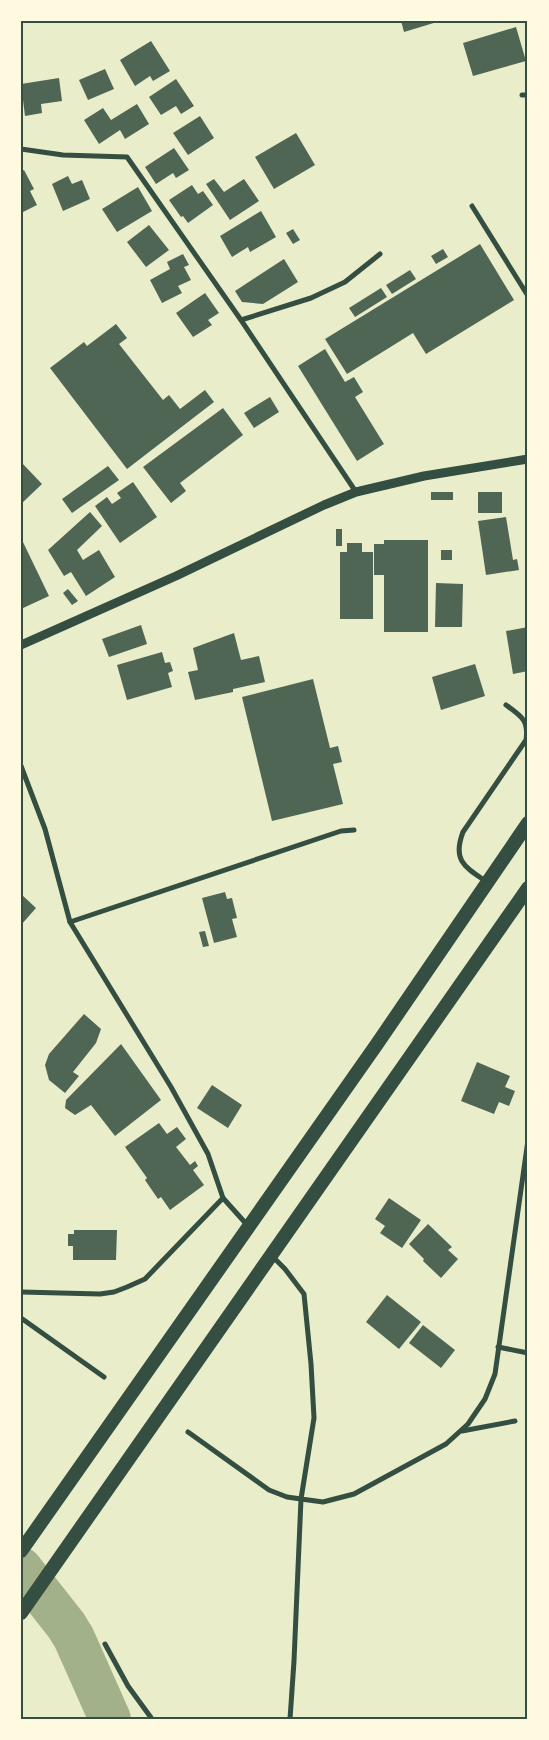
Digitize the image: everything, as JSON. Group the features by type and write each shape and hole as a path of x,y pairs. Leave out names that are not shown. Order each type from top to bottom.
{"highway":[{"path":"21,1551 377,1044 528,823"},
{"path":"21,1613 528,888"}],"street":[{"path":"21,149 63,155 128,157 241,320 356,492"},
{"path":"472,206 528,296"},
{"path":"241,320 311,298 345,282 380,254"},
{"path":"21,645 176,576 324,505 356,492 424,476 528,459"},
{"path":"487,882 464,866 459,851 459,844 463,832 526,740 527,730 525,721 506,705"},
{"path":"21,766 45,829 70,922 176,1096 208,1154 223,1198 249,1227"},
{"path":"70,922 341,831 354,830"},
{"path":"188,1432 268,1490 286,1497 323,1502 354,1494 446,1444 460,1432 468,1424 484,1399 495,1374 528,1140"},
{"path":"21,1292 100,1294 126,1288 145,1279 223,1198"},
{"path":"271,1254 304,1294 314,1418 301,1499 290,1719"},
{"path":"21,1318 104,1377"},
{"path":"498,1347 528,1353"},
{"path":"460,1432 515,1421"},
{"path":"105,1644 128,1686 152,1719"}],"building":[{"path":"401,21 437,21 437,22 404,32"},
{"path":"516,27 526,61 473,76 463,43"},
{"path":"151,41 170,71 153,81 150,76 135,86 120,60"},
{"path":"105,69 114,89 88,100 79,80"},
{"path":"59,78 62,101 41,104 42,113 25,116 21,84"},
{"path":"176,79 194,106 181,114 176,106 161,115 149,97"},
{"path":"137,104 149,124 125,139 120,130 99,144 84,120 103,108 111,120"},
{"path":"200,116 214,138 188,155 173,133"},
{"path":"296,133 315,165 274,189 255,157"},
{"path":"174,148 189,170 176,178 173,173 156,184 145,167"},
{"path":"24,170 34,189 30,191 37,205 21,213 21,171"},
{"path":"68,176 72,184 82,180 90,199 63,211 52,184"},
{"path":"214,179 224,192 244,179 259,201 230,220 206,184"},
{"path":"192,185 198,194 203,191 213,205 188,223 183,216 181,217 169,200"},
{"path":"138,187 152,211 117,232 102,209"},
{"path":"261,211 276,237 250,252 248,247 232,257 220,236"},
{"path":"149,225 169,250 146,267 127,242"},
{"path":"293,229 300,240 293,244 286,233"},
{"path":"480,244 514,300 426,354 413,333 347,374 325,339"},
{"path":"443,249 448,257 436,264 431,256"},
{"path":"183,254 189,265 184,267 191,280 178,286 182,293 162,303 150,280 170,269 167,262"},
{"path":"284,259 298,282 263,304 242,302 235,291"},
{"path":"410,270 416,279 392,294 386,285"},
{"path":"381,288 387,297 355,317 349,308"},
{"path":"205,293 219,313 208,320 212,325 193,337 176,313"},
{"path":"116,324 127,338 119,344 163,400 169,395 180,409 205,390 214,402 127,469 50,368 84,342 87,346"},
{"path":"325,349 345,382 354,377 363,392 355,397 384,444 357,461 298,366"},
{"path":"270,397 279,412 254,428 244,413"},
{"path":"223,408 243,435 180,483 186,491 171,503 143,467"},
{"path":"21,462 42,484 21,504"},
{"path":"108,466 119,480 72,513 62,499"},
{"path":"133,482 157,517 120,543 95,506 107,497 112,504 121,498 117,493"},
{"path":"431,492 453,492 453,500 431,500"},
{"path":"478,492 502,492 502,513 478,513"},
{"path":"90,512 102,526 77,550 83,560 99,550 115,577 86,596 71,572 64,576 48,550"},
{"path":"506,517 513,560 517,559 519,570 486,575 478,521"},
{"path":"336,529 342,529 342,546 336,546"},
{"path":"21,538 49,596 21,609"},
{"path":"384,540 428,540 428,632 384,632 384,575 374,575 374,544 384,544"},
{"path":"347,543 362,543 362,552 373,552 373,619 340,619 340,552 347,552"},
{"path":"441,550 452,550 452,560 441,560"},
{"path":"436,583 463,584 462,627 435,627"},
{"path":"68,589 78,601 72,605 63,593"},
{"path":"141,625 147,644 109,657 102,639"},
{"path":"528,627 528,671 513,674 506,631"},
{"path":"234,633 241,660 259,656 265,682 233,689 233,692 195,700 188,672 198,670 193,648"},
{"path":"162,652 165,663 170,662 173,671 168,673 172,687 127,700 117,665"},
{"path":"475,664 485,696 441,710 432,677"},
{"path":"313,679 330,748 338,746 342,762 333,764 343,804 272,821 242,697"},
{"path":"225,892 227,899 232,898 237,918 232,919 237,937 214,943 202,898"},
{"path":"21,894 36,908 21,925"},
{"path":"205,931 209,946 203,947 199,932"},
{"path":"84,1014 101,1029 96,1043 73,1072 79,1076 65,1093 49,1080 45,1065 49,1054"},
{"path":"121,1044 161,1100 115,1136 91,1105 75,1115 65,1108 66,1100"},
{"path":"477,1062 510,1076 505,1087 515,1091 509,1106 499,1102 494,1114 461,1101"},
{"path":"212,1085 242,1105 228,1128 197,1108"},
{"path":"159,1123 167,1134 177,1127 186,1139 176,1147 190,1165 195,1161 198,1166 193,1170 204,1185 170,1210 161,1197 158,1199 145,1180 147,1178 125,1147"},
{"path":"389,1198 421,1220 402,1248 380,1233 385,1226 375,1219"},
{"path":"428,1224 452,1247 448,1250 458,1259 441,1278 409,1244"},
{"path":"74,1230 117,1230 116,1260 73,1260 73,1246 68,1246 68,1234 74,1234"},
{"path":"387,1295 421,1322 399,1349 366,1322"},
{"path":"423,1325 455,1350 441,1368 409,1343"}],"waterway":[{"path":"21,1568 74,1638 110,1719"}]}
